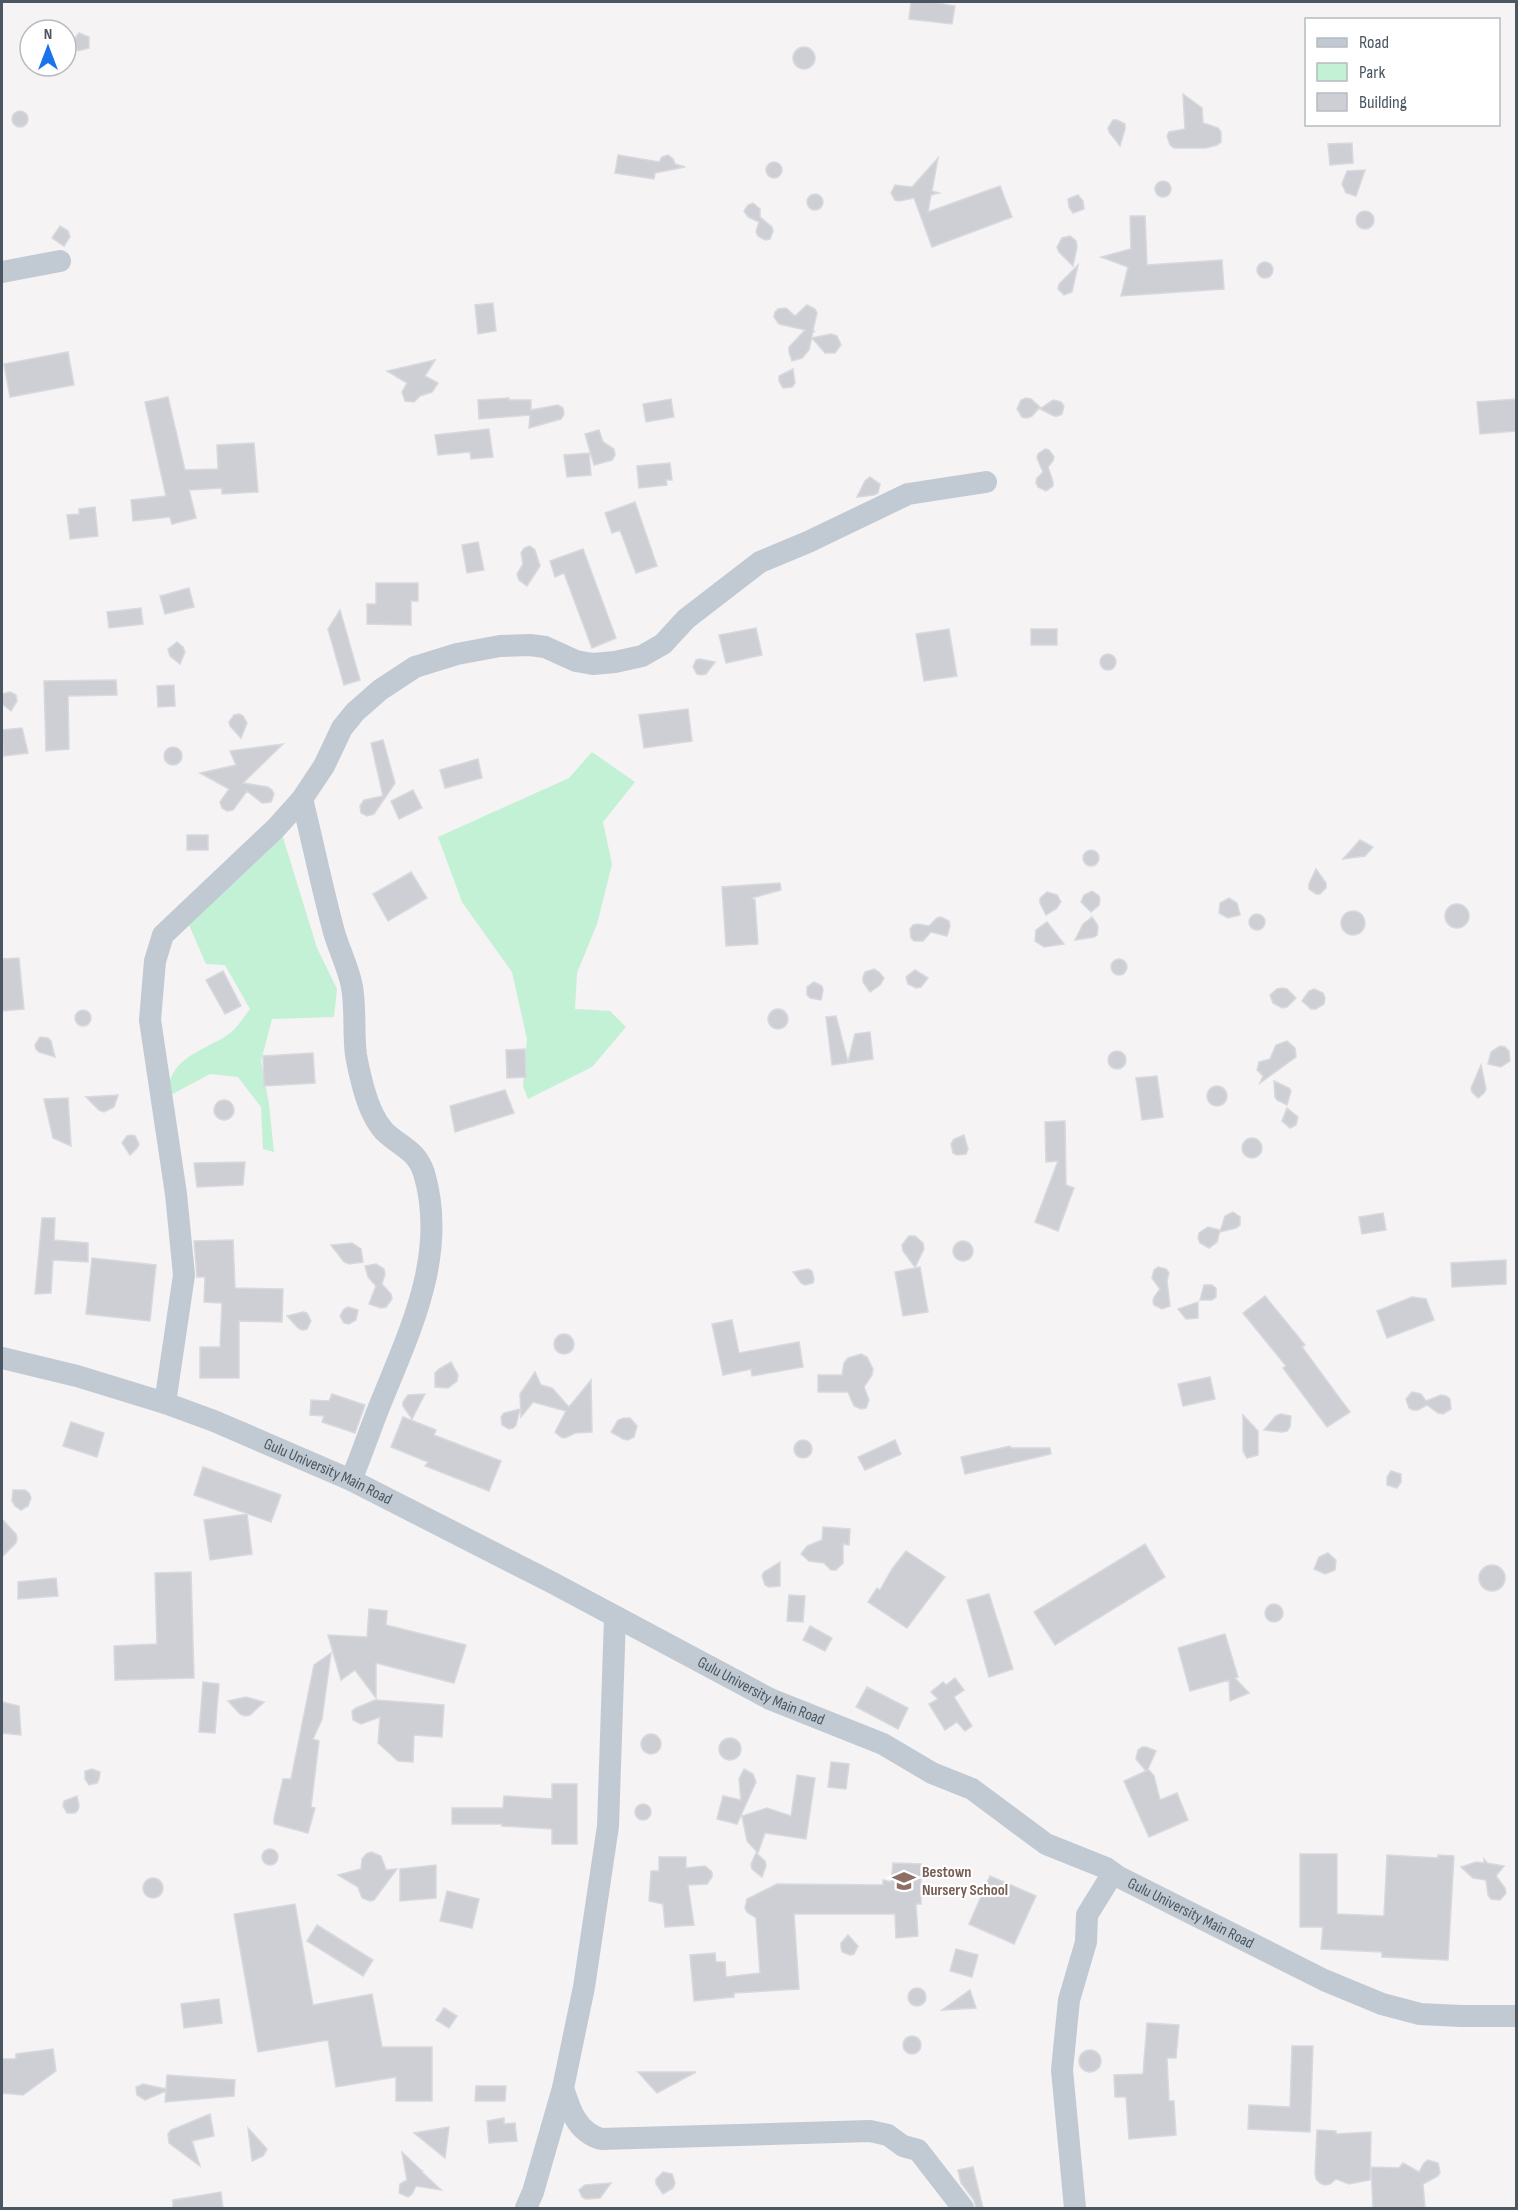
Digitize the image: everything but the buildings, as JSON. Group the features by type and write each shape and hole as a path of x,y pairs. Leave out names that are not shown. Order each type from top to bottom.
{"street":[{"path":"2,272 60,261"},
{"path":"165,1403 184,1275 176,1194 150,1020 154,961 163,935 276,828 302,799 324,766 342,728 355,712 380,690 415,667 457,654 500,646 530,645 545,647 576,662 593,664 642,656 663,644 686,619 760,562 808,542 908,494 986,482"},
{"path":"302,799 325,900 352,986 356,1055 366,1094 372,1112 384,1131 414,1153 419,1161 427,1191 432,1229 432,1250 427,1275 410,1331 351,1480"},
{"name":"Gulu University Main Road","path":"2,1358 77,1376 165,1403 214,1421 351,1480 551,1582 770,1699 883,1744 932,1773 972,1789 1046,1844 1106,1868 1324,1980 1382,2004 1420,2014 1516,2016"},
{"path":"526,2208 533,2192 563,2088 584,1987 608,1826 615,1617"},
{"path":"1075,2208 1062,2070 1069,2000 1086,1942 1087,1915 1113,1873"},
{"path":"563,2088 576,2121 591,2136 601,2139 870,2131 888,2135 903,2146 918,2150 963,2208"}],"green space":[{"path":"592,752 635,782 603,822 612,864 597,924 577,973 575,1009 610,1011 626,1027 592,1067 528,1099 523,1086 527,1039 512,972 462,902 438,837 569,778"},
{"path":"281,831 317,948 337,989 334,1017 272,1019 261,1061 269,1104 274,1152 263,1149 261,1107 238,1077 210,1074 167,1097 169,1083 180,1064 229,1034 250,1009 225,965 206,964 189,925"}],"place":[{"name":"Bestown Nursery School","path":"904,1881"}]}
